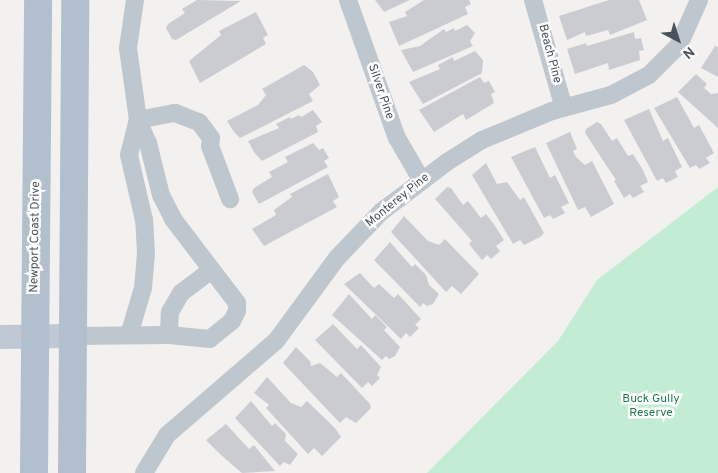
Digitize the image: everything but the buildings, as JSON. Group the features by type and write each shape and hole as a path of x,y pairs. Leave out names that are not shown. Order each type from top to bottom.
{"main road":[{"name":"Newport Coast Drive","path":"34,473 38,0"},
{"path":"72,473 75,0"}],"street":[{"path":"0,337 169,335 210,339 232,321 238,311 237,303 173,219 161,196 148,143 138,120 128,48 135,0"},
{"name":"Silver Pine","path":"348,0 396,138 422,180"},
{"name":"Beach Pine","path":"533,0 564,108"},
{"name":"Monterey Pine","path":"144,473 167,435 276,341 358,234 422,180 482,140 516,124 611,95 649,76 679,45 699,0"},
{"path":"138,120 175,113 199,122 210,138 213,155 230,199"},
{"path":"129,335 143,288 146,254 144,220 129,155 138,120"},
{"path":"169,335 170,312 181,293 211,270"}],"green space":[{"name":"Buck Gully Reserve","path":"718,187 718,473 427,473 558,341 597,280"}]}
